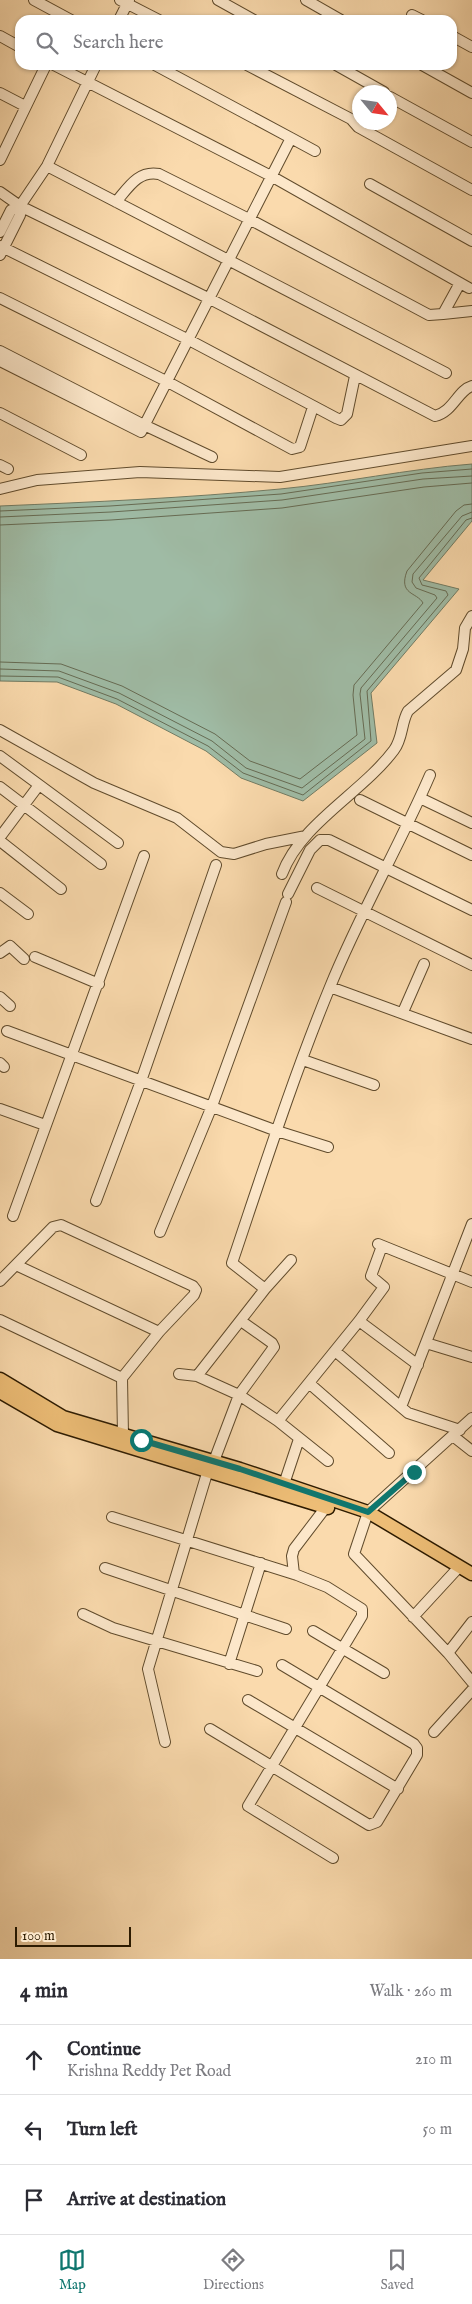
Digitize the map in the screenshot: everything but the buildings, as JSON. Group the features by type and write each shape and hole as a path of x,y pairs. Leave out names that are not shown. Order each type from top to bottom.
{"main road":[{"path":"0,1379 63,1417 123,1435 340,1512 368,1512"},
{"path":"0,1392 57,1425 284,1484 368,1512 472,1574"}],"street":[{"path":"34,0 62,15"},
{"path":"218,0 245,15"},
{"path":"306,0 332,15"},
{"path":"121,15 125,1 150,15"},
{"path":"0,36 15,44"},
{"path":"457,39 472,47"},
{"path":"0,160 3,142 26,106 44,70"},
{"path":"64,70 271,176 468,285 443,314"},
{"path":"0,232 11,210 20,206 47,166 93,70"},
{"path":"165,70 315,151"},
{"path":"258,70 325,104 355,122 358,127 472,190"},
{"path":"345,70 372,85"},
{"path":"431,70 472,93"},
{"path":"0,93 26,106"},
{"path":"397,101 472,142"},
{"path":"0,361 141,432 290,138"},
{"path":"47,166 446,373"},
{"path":"116,202 143,174 150,172 159,174 429,314 472,312"},
{"path":"370,184 472,241"},
{"path":"0,192 20,206 210,299 435,416 447,411 465,389 472,386"},
{"path":"20,206 20,215 1,249 189,340 336,418 344,418 355,376"},
{"path":"0,298 166,381 292,449 300,447 304,442 313,406"},
{"path":"0,350 144,425 212,457"},
{"path":"0,414 81,455"},
{"path":"0,489 36,480 140,472 280,477 472,446"},
{"path":"282,874 306,836 363,784 393,752 401,736 405,716 408,711 456,670 463,649 465,628 472,616"},
{"path":"0,730 94,783 177,818 221,852 234,854 266,844 306,836"},
{"path":"0,756 118,843"},
{"path":"266,1289 232,1263 277,1131 330,987 363,911 408,824 430,775"},
{"path":"0,837 39,785"},
{"path":"0,787 101,864"},
{"path":"420,798 472,823"},
{"path":"360,800 472,856"},
{"path":"160,1232 212,1106 287,898 310,850 320,840 329,840 472,910"},
{"path":"0,841 61,889"},
{"path":"13,1216 144,856"},
{"path":"96,1201 141,1081 216,865"},
{"path":"317,888 472,965"},
{"path":"0,892 28,914"},
{"path":"0,953 10,946 29,958 98,984"},
{"path":"403,1012 424,964"},
{"path":"330,987 403,1012 472,1039"},
{"path":"0,997 10,1006"},
{"path":"7,1031 277,1131 328,1147"},
{"path":"303,1060 374,1085"},
{"path":"0,1109 45,1125"},
{"path":"401,1407 472,1224"},
{"path":"0,1281 53,1227 61,1225 193,1286 196,1290 194,1295 159,1332 122,1378 123,1435"},
{"path":"278,1420 310,1384 384,1287 371,1276 379,1245 472,1282"},
{"path":"197,1376 291,1260"},
{"path":"16,1264 159,1332"},
{"path":"0,1320 122,1378"},
{"path":"165,1742 156,1698 148,1676 156,1641 211,1466 239,1395 274,1347 272,1343 241,1321"},
{"path":"359,1321 418,1365"},
{"path":"426,1343 472,1357"},
{"path":"335,1351 401,1407 408,1412 457,1433 472,1451"},
{"path":"179,1374 197,1376 239,1395 278,1420 328,1461"},
{"path":"310,1384 389,1453"},
{"path":"472,1418 368,1512 354,1554 448,1652 472,1682"},
{"path":"284,1484 299,1439"},
{"path":"294,1574 292,1556 294,1549 326,1507"},
{"path":"112,1517 294,1574 327,1587 362,1608 362,1616 249,1802 250,1808 334,1858"},
{"path":"229,1664 261,1563"},
{"path":"413,1617 459,1567"},
{"path":"105,1568 286,1629"},
{"path":"83,1614 102,1625 257,1672"},
{"path":"448,1652 472,1622"},
{"path":"313,1631 384,1673"},
{"path":"210,1729 270,1767 369,1825 381,1818 416,1756 417,1748 414,1744 282,1665"},
{"path":"434,1732 472,1690"},
{"path":"248,1700 398,1789"}],"water":[{"path":"472,464 472,521 423,580 459,589 371,693 377,743 303,801 241,778 206,751 116,704 57,682 0,681 0,506 245,492"}],"route":[{"path":"141,1440 240,1469 368,1512 414,1472"}]}
